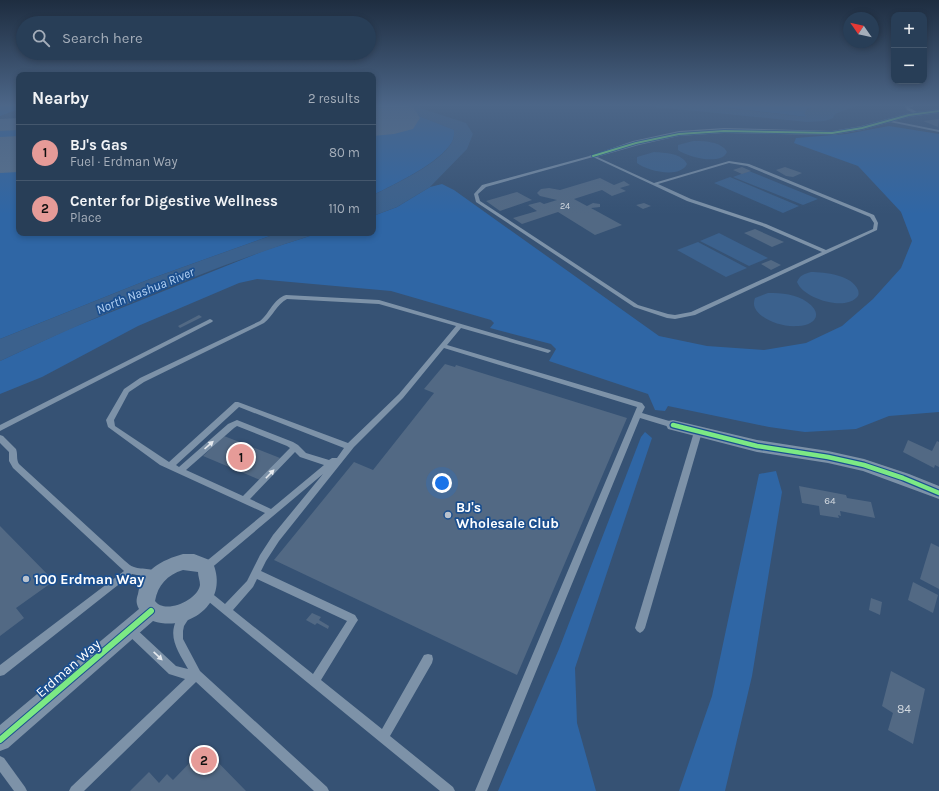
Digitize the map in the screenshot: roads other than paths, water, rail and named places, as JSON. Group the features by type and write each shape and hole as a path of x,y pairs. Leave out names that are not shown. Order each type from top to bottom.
{"street":[{"path":"593,156 645,141"},
{"path":"673,425 757,446 828,457 864,465 903,478 939,493"},
{"path":"183,562 194,562 206,567 210,583 206,594 191,608 172,616 160,616 151,611 146,603 146,593 151,582 156,576 170,566 183,562"},
{"name":"Erdman Way","path":"0,740 151,611"}],"lane":[{"path":"654,184 729,162 748,165 872,216 876,223 875,230 693,314 675,317 667,316 636,306 517,229 478,202 475,198 476,194 484,186 593,156 654,184 689,200 764,225 826,252"},
{"path":"272,513 156,459 110,424 126,391 142,380 262,322 270,317 277,303 282,298 375,301 548,351"},
{"path":"0,428 210,321"},
{"path":"226,610 246,590 276,538 332,465 389,410 460,326"},
{"path":"443,346 642,407 481,791"},
{"path":"170,466 238,404 350,446"},
{"path":"639,415 673,425"},
{"path":"180,471 236,423 295,447 303,455 332,465"},
{"path":"640,628 698,432"},
{"path":"0,438 13,451 13,462 16,466 130,571 151,573 156,576"},
{"path":"244,500 295,447"},
{"path":"206,567 332,465"},
{"path":"0,671 130,571"},
{"path":"255,572 352,618 353,620 314,681"},
{"path":"206,594 449,791"},
{"path":"191,608 183,618 178,628 177,635 179,645 191,662 196,676 323,791"},
{"path":"130,630 173,670 196,676"},
{"path":"383,738 428,659"},
{"path":"75,791 196,676"},
{"path":"0,762 21,791"}],"water":[{"path":"470,141 467,149 430,187 397,207 376,215 376,194 405,179 428,165 447,150 452,142"},
{"path":"693,141 717,144 724,148 727,152 724,156 718,159 704,159 682,153 678,150 678,145"},
{"path":"654,152 668,153 677,156 685,160 687,164 683,169 678,171 663,172 648,169 637,163 637,157"},
{"path":"749,171 818,199 803,205 733,177"},
{"path":"730,177 799,206 783,213 714,183"},
{"path":"719,233 768,258 749,266 700,241"},
{"name":"North Nashua River","path":"270,236 310,236 278,246 158,292 0,361 0,339 150,279"},
{"path":"698,242 747,268 726,277 677,250"},
{"path":"811,272 838,275 855,285 859,293 856,298 850,302 842,303 833,303 815,298 801,288 797,282 802,275"},
{"path":"768,293 789,294 803,299 812,306 816,315 815,318 809,324 804,325 788,326 774,323 762,316 754,306 755,298"}],"place":[{"name":"BJ's Gas","path":"241,457"},
{"name":"BJ's Wholesale Club","path":"448,515"},
{"name":"100 Erdman Way","path":"26,579"},
{"name":"Center for Digestive Wellness","path":"204,760"}]}
